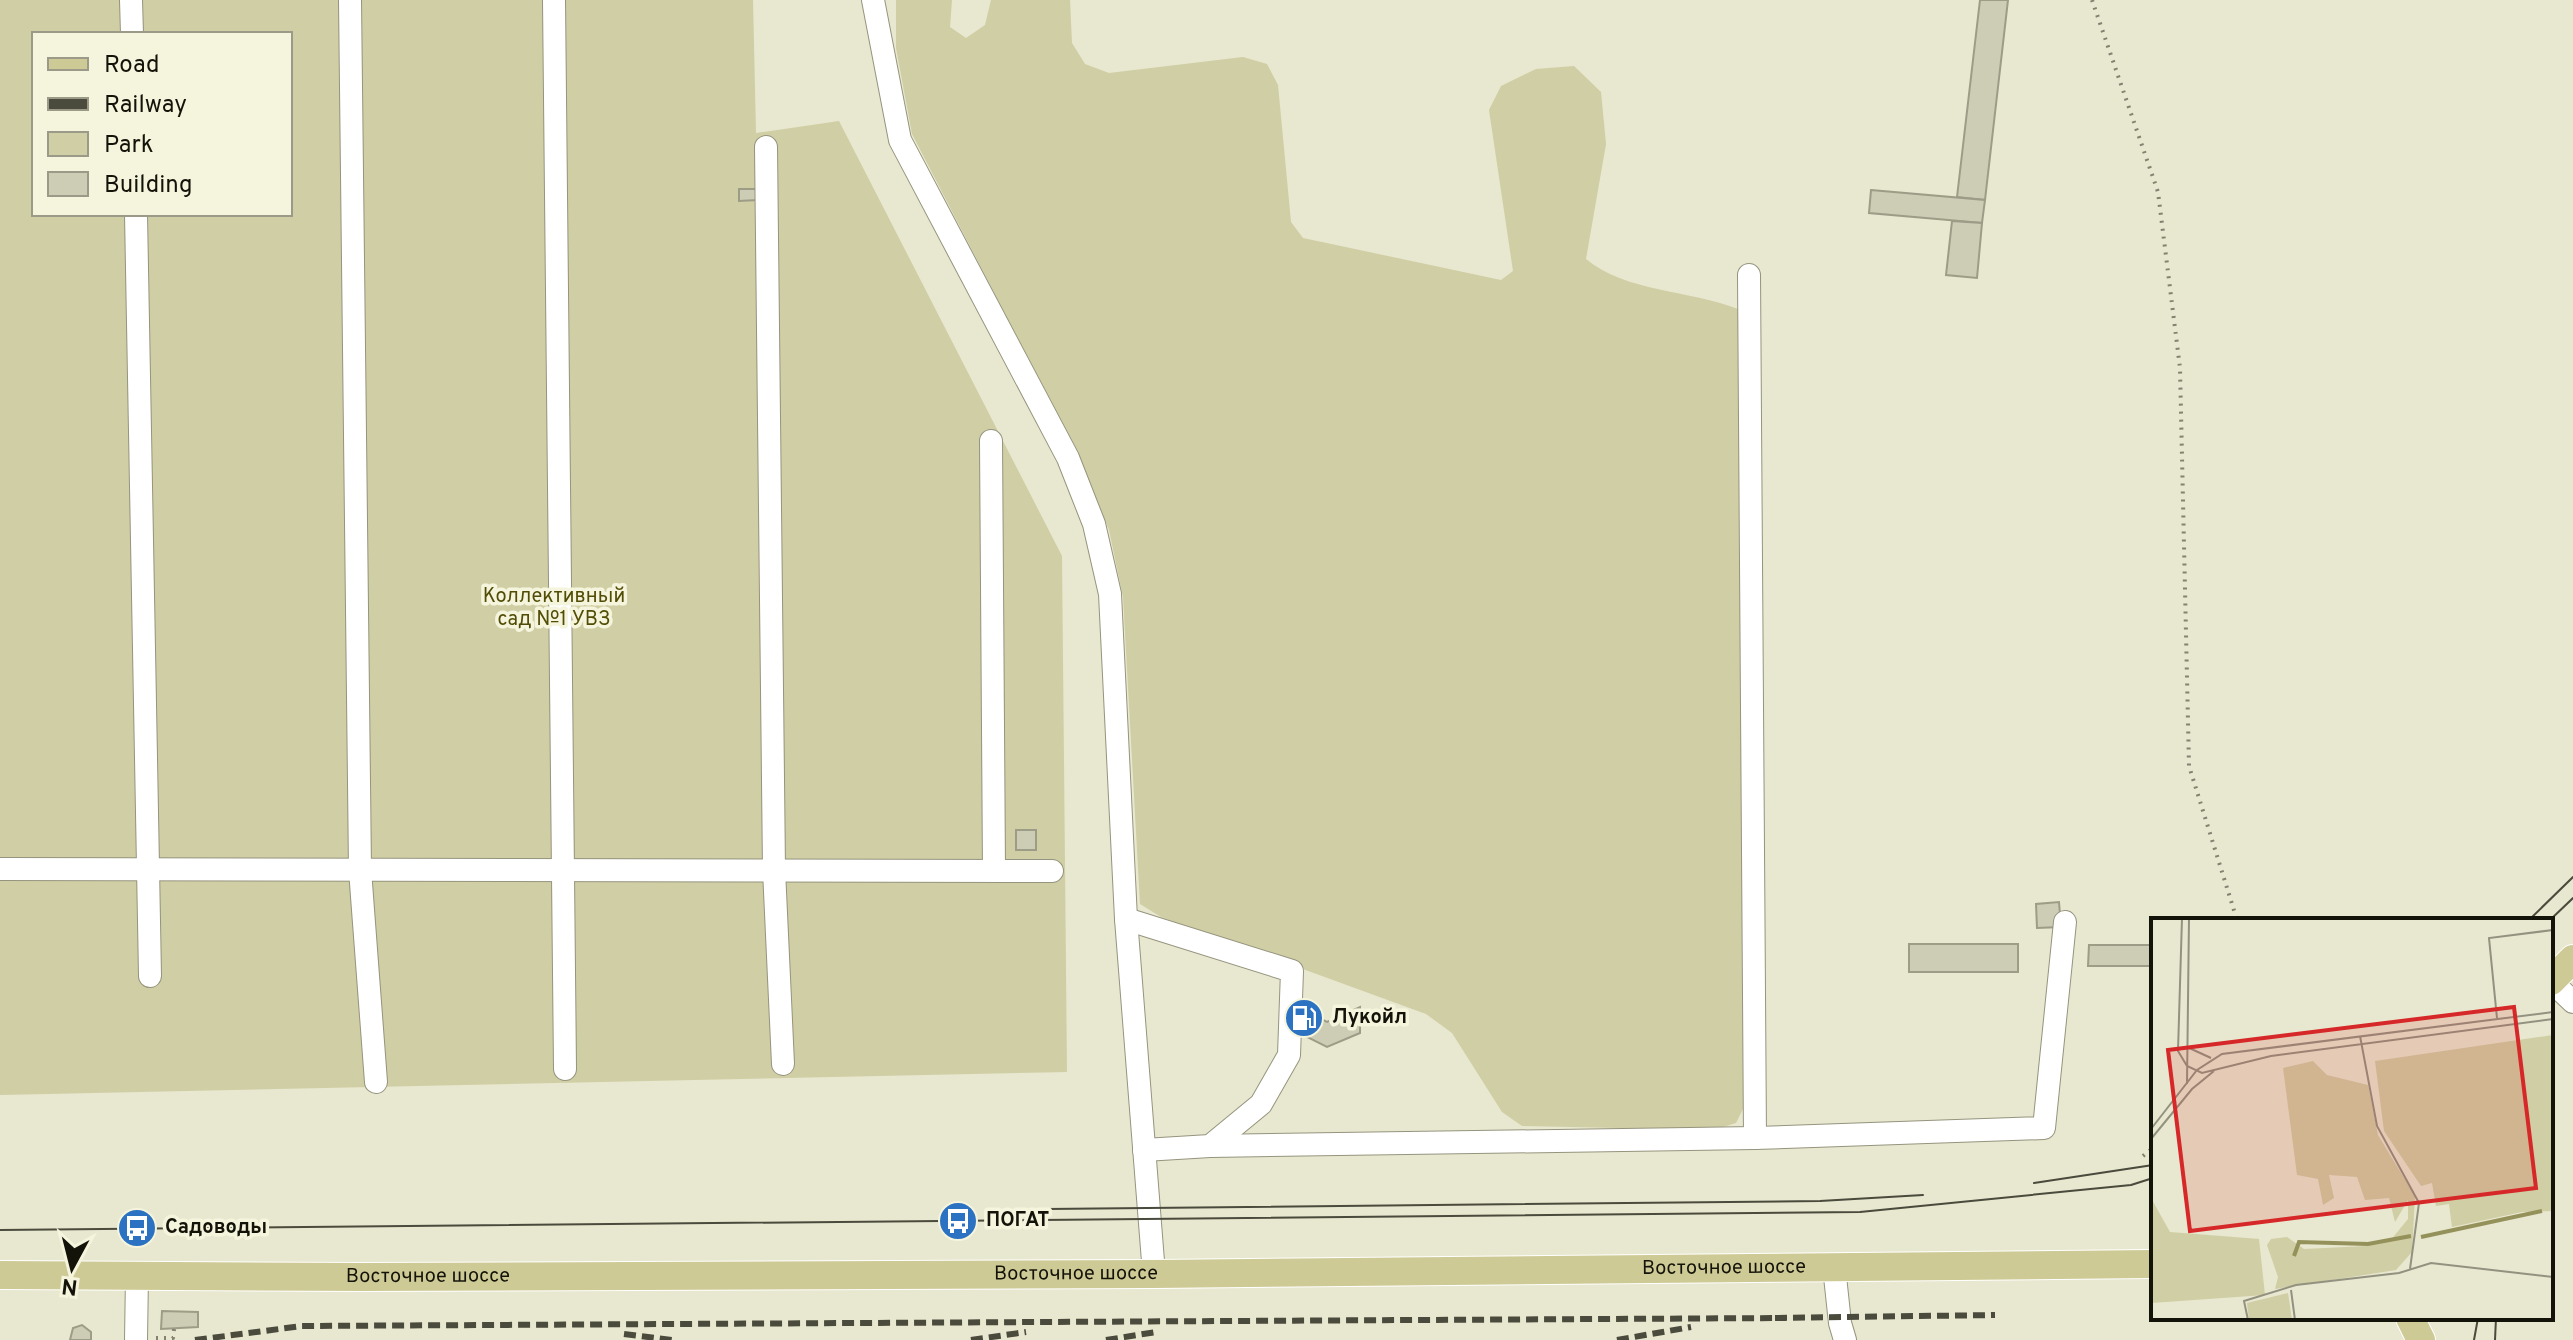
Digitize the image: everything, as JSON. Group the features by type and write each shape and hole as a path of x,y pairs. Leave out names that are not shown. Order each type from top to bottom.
{"main road":[{"path":"2553,979 2573,959"},
{"name":"Восточное шоссе","path":"0,1275 1154,1274 2151,1264"},
{"path":"2411,1320 2421,1340"},
{"path":"2434,1340 2436,1320"}],"street":[{"path":"131,0 132,32"},
{"path":"350,0 360,870 376,1082"},
{"path":"554,0 565,1069"},
{"path":"873,0 900,140 1068,458 1094,524 1110,594 1126,919 1154,1274"},
{"path":"766,147 774,870 783,1064"},
{"path":"136,216 150,976"},
{"path":"1749,275 1755,1138"},
{"path":"991,441 994,871"},
{"path":"0,869 1052,871"},
{"path":"1126,919 1292,971 1289,1055 1261,1104 1210,1146"},
{"path":"1144,1150 1210,1146 1755,1138 2044,1128 2065,922"},
{"path":"2553,983 2573,1002"},
{"path":"1834,1267 1845,1340"},
{"path":"136,1340 137,1276"}],"path":[{"path":"2092,0 2158,192 2180,368 2189,766 2236,918"},
{"path":"2143,1156 2151,1150"}],"green space":[{"name":"Коллективный сад №1 УВЗ","path":"0,0 753,0 756,133 839,121 1062,556 1067,1072 0,1095"},
{"path":"896,0 952,0 950,27 966,38 985,25 991,0 1070,0 1072,43 1085,64 1109,73 1243,57 1267,64 1278,85 1291,222 1303,238 1501,280 1513,271 1489,110 1501,86 1536,69 1574,66 1601,92 1606,144 1586,259 1619,278 1738,309 1742,328 1745,1105 1736,1123 1713,1130 1522,1126 1502,1112 1452,1033 1426,1014 1161,917 1140,904 1123,597 1109,530 1079,457 912,134 896,48"}],"building":[{"path":"1980,0 2008,0 1985,200 1957,197"},
{"path":"739,189 758,189 758,200 739,201"},
{"path":"1871,190 1985,200 1982,223 1869,213"},
{"path":"1952,221 1982,223 1977,278 1946,275"},
{"path":"1016,830 1036,830 1036,850 1016,850"},
{"path":"2059,902 2061,927 2037,928 2036,904"},
{"path":"1909,944 2018,944 2018,972 1909,972"},
{"path":"2089,945 2151,945 2151,966 2088,966"},
{"path":"1295,1006 1327,1022 1360,1007 1360,1033 1327,1047 1295,1031"},
{"path":"162,1311 198,1312 198,1327 161,1329"},
{"path":"82,1325 91,1332 91,1340 70,1340 73,1328"}],"tram line":[{"path":"2531,918 2573,877"},
{"path":"2552,918 2573,898"},
{"path":"2034,1183 2151,1165"},
{"path":"0,1230 1860,1212 2131,1185 2151,1179"},
{"path":"1047,1209 1820,1201 1923,1195"},
{"path":"2474,1340 2478,1320"},
{"path":"2495,1340 2496,1320"}],"railway":[{"path":"1775,1318 1995,1315"},
{"path":"195,1340 302,1326 1786,1318"},
{"path":"1617,1340 1691,1327"},
{"path":"971,1340 1026,1332"},
{"path":"1106,1340 1156,1332"},
{"path":"624,1334 672,1340"}],"place":[{"name":"Лукойл","path":"1304,1018"},
{"name":"ПОГАТ","path":"958,1221"},
{"name":"Садоводы","path":"137,1228"}]}
